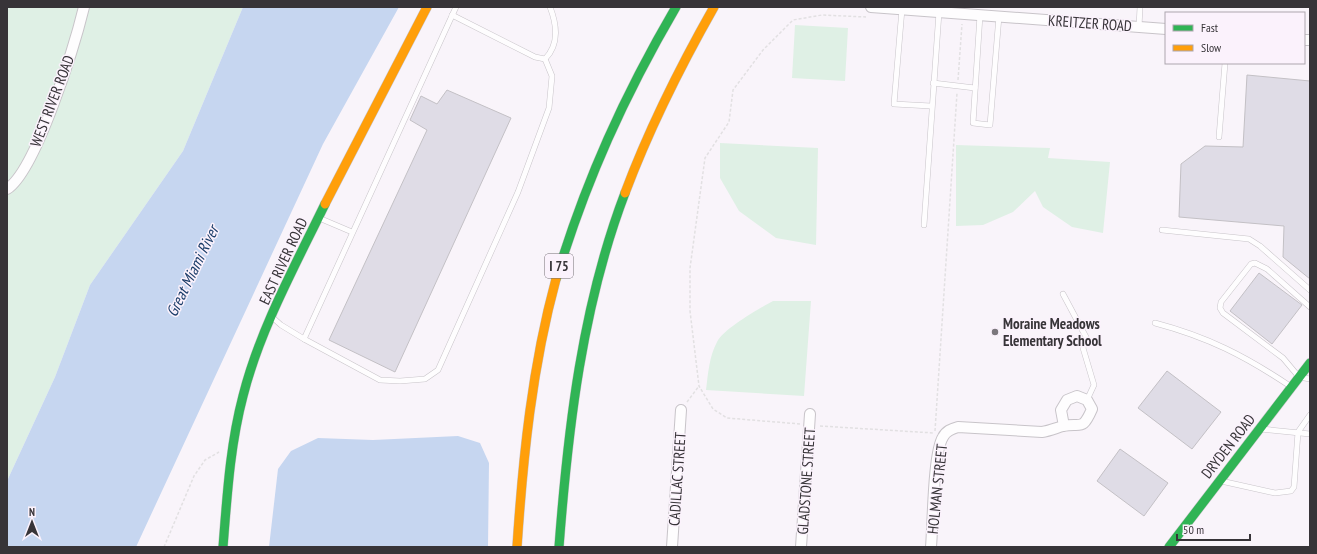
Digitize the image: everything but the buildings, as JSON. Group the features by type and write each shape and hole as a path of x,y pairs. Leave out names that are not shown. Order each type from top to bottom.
{"main road":[{"name":"EAST RIVER ROAD","path":"223,547 233,453 240,409 249,376 272,317 318,217 392,72 428,7"},
{"name":"I 75","path":"517,547 534,379 541,340 560,262 572,224 606,139 637,75 676,7"},
{"path":"559,547 577,384 594,295 609,239 649,131 678,71 714,7"},
{"name":"DRYDEN ROAD","path":"1169,547 1218,481 1310,363"}],"street":[{"name":"WEST RIVER ROAD","path":"7,189 18,179 26,168 40,136 69,59 84,7"},
{"name":"KREITZER ROAD","path":"871,12 902,9 943,10 963,14 999,16 1012,12 1165,29"},
{"path":"1064,426 1061,410 1067,400 1078,396 1087,400"},
{"name":"HOLMAN STREET","path":"931,547 939,445 938,435 958,427 1042,432 1064,426 1078,426 1087,421 1092,409 1087,400"},
{"name":"CADILLAC STREET","path":"672,547 681,410"},
{"name":"GLADSTONE STREET","path":"801,547 810,414"}],"lane":[{"path":"304,339 456,7"},
{"path":"545,59 553,51 556,25 550,7"},
{"path":"1139,27 1140,7"},
{"path":"902,9 894,104 931,106"},
{"path":"924,225 931,106 943,10"},
{"path":"452,15 535,57 545,59"},
{"path":"980,15 973,124 990,125 999,16"},
{"path":"272,317 281,325 304,339 380,380 400,382 426,379 438,370 518,192 549,108 552,76 545,59"},
{"path":"1219,137 1225,64"},
{"path":"933,84 958,88 975,88"},
{"path":"318,217 352,232"},
{"path":"1162,230 1249,239 1260,246 1310,290"},
{"path":"1310,307 1267,269 1255,263 1251,264 1221,302 1220,308 1223,313 1283,358 1299,377 1310,379"},
{"path":"1063,294 1086,337 1083,348 1094,385 1087,400"},
{"path":"1155,323 1203,338 1261,366 1291,386"},
{"path":"1218,481 1275,492 1291,491 1294,487 1298,432 1310,416"},
{"path":"1258,429 1310,434"}],"path":[{"path":"871,12 822,15 793,20 763,50 733,90 729,122 705,158 690,268 690,311 699,386 713,409 727,418 938,435 963,14"},
{"path":"681,410 699,386"}],"green space":[{"path":"7,7 243,7 183,151 90,285 55,377 7,481"},
{"path":"795,25 848,28 845,81 792,78"},
{"path":"720,143 818,148 816,245 776,238 739,211 720,178"},
{"path":"956,145 1050,148 1048,158 1110,162 1103,233 1072,227 1043,207 1035,191 1013,212 983,225 956,226"},
{"path":"773,301 811,301 804,396 706,390 708,372 717,342 726,331 742,319"}],"water":[{"name":"Great Miami River","path":"243,7 399,7 323,144 136,547 7,547 7,481 55,377 90,285 183,151"},
{"path":"458,436 480,443 489,463 488,547 269,547 278,469 291,451 318,438 373,440"}],"traffic: fast":[{"path":"556,279 593,173 623,106 676,7"},
{"path":"559,547 572,412 579,368 598,279 610,236 625,193"},
{"path":"223,547 232,452 243,396 250,371 279,298 325,204"},
{"path":"1169,547 1310,363"}],"traffic: slow":[{"path":"325,204 427,7"},
{"path":"625,193 644,145 666,98 714,7"},
{"path":"517,547 522,480 530,412 541,345 556,279"}],"place":[{"name":"Moraine Meadows Elementary School","path":"995,332"}]}
